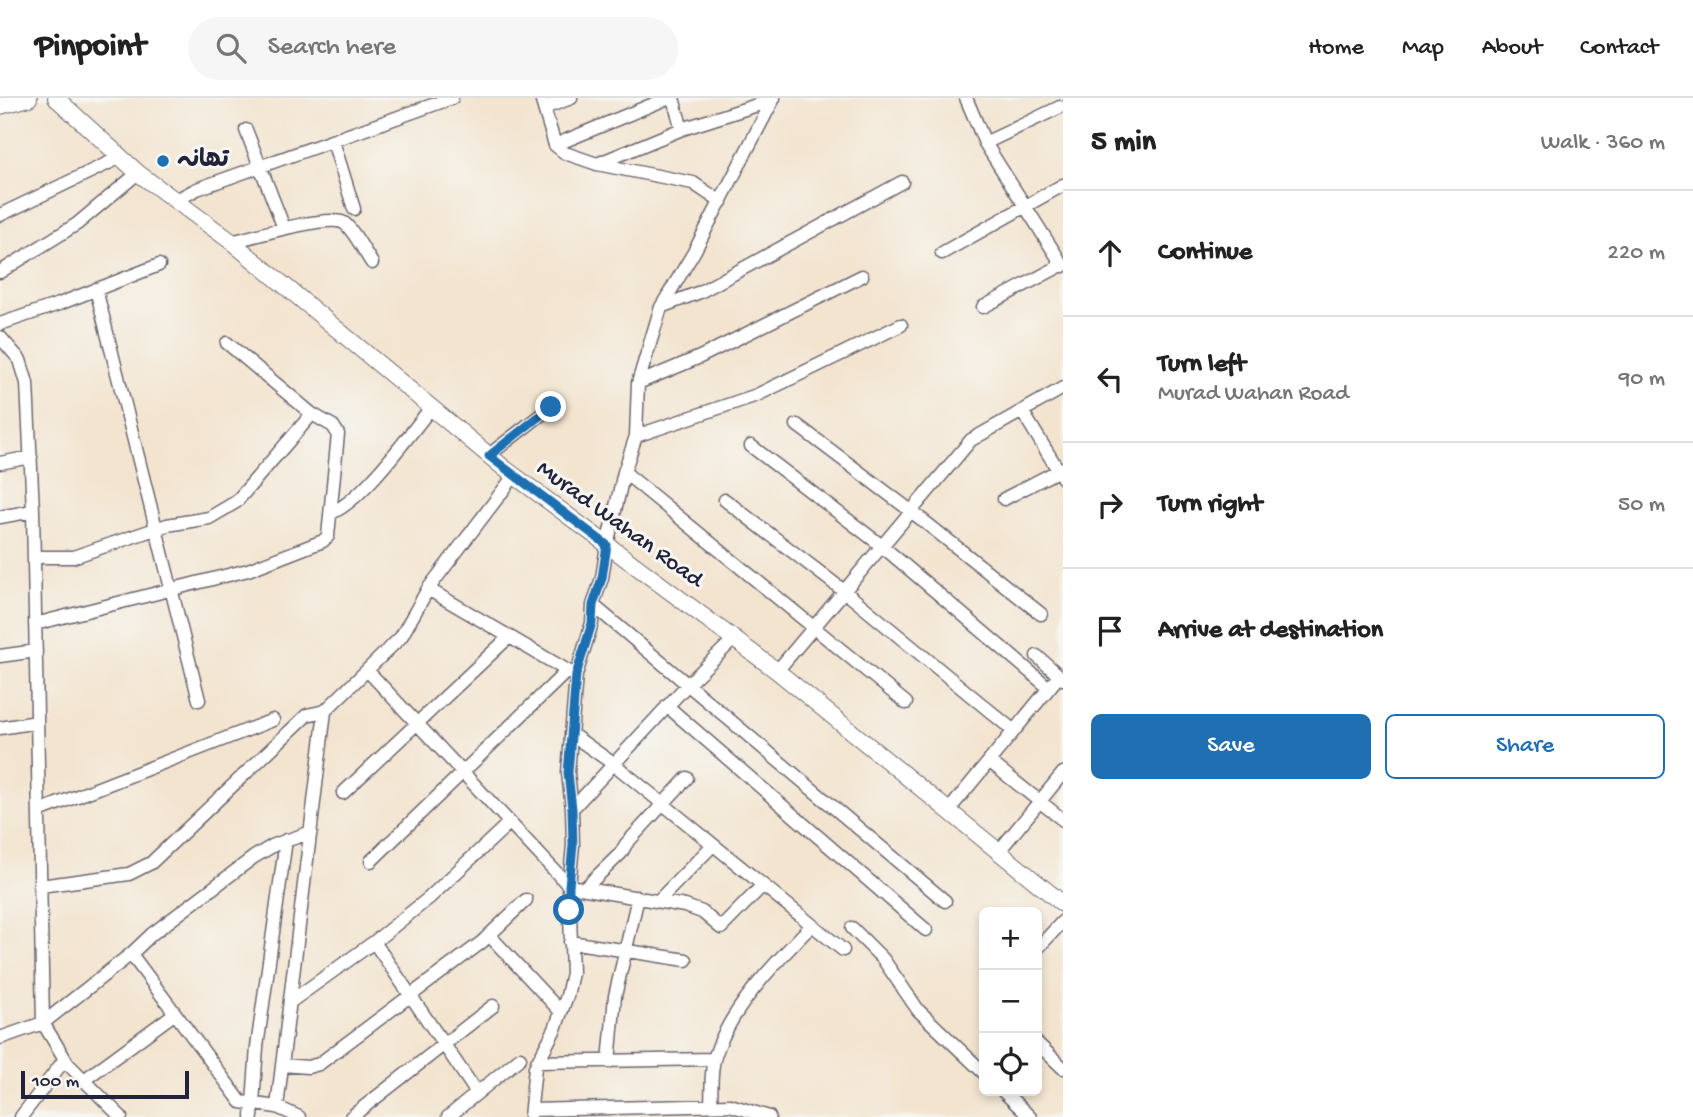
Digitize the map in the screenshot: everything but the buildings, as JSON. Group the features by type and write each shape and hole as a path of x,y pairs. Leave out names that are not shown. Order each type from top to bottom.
{"street":[{"path":"0,106 29,98"},
{"name":"Murad Wahan Road","path":"56,98 138,173 232,242 489,456 735,638 1063,904"},
{"path":"176,200 197,188 452,98"},
{"path":"571,98 542,103 555,145 565,153 597,164 694,183 720,202"},
{"path":"555,145 670,98 682,129"},
{"path":"966,98 985,143 1062,261 983,307"},
{"path":"597,164 682,129 773,99"},
{"path":"769,1117 730,1105 530,1113 537,1062 561,1012 572,972 569,886 573,845 568,773 571,674 592,623 593,605 602,578 624,472 636,436 638,383 661,307 694,252 773,99"},
{"path":"985,143 1060,107"},
{"path":"246,130 284,228"},
{"path":"333,141 354,209"},
{"path":"0,215 121,157"},
{"path":"0,272 77,224 138,173"},
{"path":"661,307 700,292 902,182"},
{"path":"942,253 1063,185"},
{"path":"232,242 284,228 335,220 343,222 372,263"},
{"path":"0,324 159,265"},
{"path":"638,383 700,357 862,276"},
{"path":"96,289 199,700"},
{"path":"636,436 757,395 901,325"},
{"path":"0,337 20,360 27,383 32,457 43,1023 65,1059 121,1117"},
{"path":"35,624 248,570 323,541 328,536 338,434 333,426 312,414 226,343"},
{"path":"777,671 971,440 1063,388"},
{"path":"489,456 551,407"},
{"path":"331,513 343,508 379,473 431,408"},
{"path":"1004,499 1061,472 1022,411"},
{"path":"34,556 73,557 187,520 209,518 236,502 312,414"},
{"path":"797,425 1041,614"},
{"path":"751,446 882,545 1049,688"},
{"path":"0,463 32,457"},
{"path":"624,472 906,703"},
{"path":"40,886 128,874 151,863 307,715 324,711 401,637 428,589 514,476"},
{"path":"725,499 844,591 1014,731"},
{"path":"0,517 33,511"},
{"path":"428,589 571,674"},
{"path":"593,605 945,901"},
{"path":"343,793 509,637"},
{"path":"572,809 667,706 735,638"},
{"path":"0,656 36,650"},
{"path":"949,810 1049,688 1061,678 1037,656"},
{"path":"367,670 569,886 659,900 702,912 721,928 763,885"},
{"path":"372,861 571,674"},
{"path":"667,706 926,929"},
{"path":"277,1107 324,711"},
{"path":"38,811 273,720"},
{"path":"0,728 37,722"},
{"path":"571,734 615,765 843,950"},
{"path":"989,761 1063,820"},
{"path":"999,851 1063,774"},
{"path":"585,888 621,853 626,844 687,778"},
{"path":"290,1002 374,942 429,898 509,823"},
{"path":"0,1038 43,1023 131,954 152,934 244,864 286,840 310,832"},
{"path":"253,1111 257,1047 286,840"},
{"path":"659,900 713,845"},
{"path":"609,1062 615,996 638,897"},
{"path":"282,1065 308,1067 319,1064 489,935 526,900"},
{"path":"1042,944 1063,921"},
{"path":"711,1105 714,1059 725,1031 742,1005 812,925"},
{"path":"852,928 883,959 918,1010 979,1068"},
{"path":"489,935 561,1012"},
{"path":"374,942 477,1093"},
{"path":"570,942 686,960"},
{"path":"131,954 242,1102 253,1111 277,1107 299,1117"},
{"path":"351,1117 493,1006"},
{"path":"84,1080 174,1014"},
{"path":"1042,1048 1063,1068"},
{"path":"448,1117 520,1058"},
{"path":"21,1117 65,1059"},
{"path":"537,1062 714,1059"},
{"path":"1008,1096 1030,1117"}],"place":[{"name":"تھانہ","path":"163,161"}],"route":[{"path":"551,407 489,456 607,545 602,578 593,605 592,623 576,675 568,773 573,845 569,910"}]}
